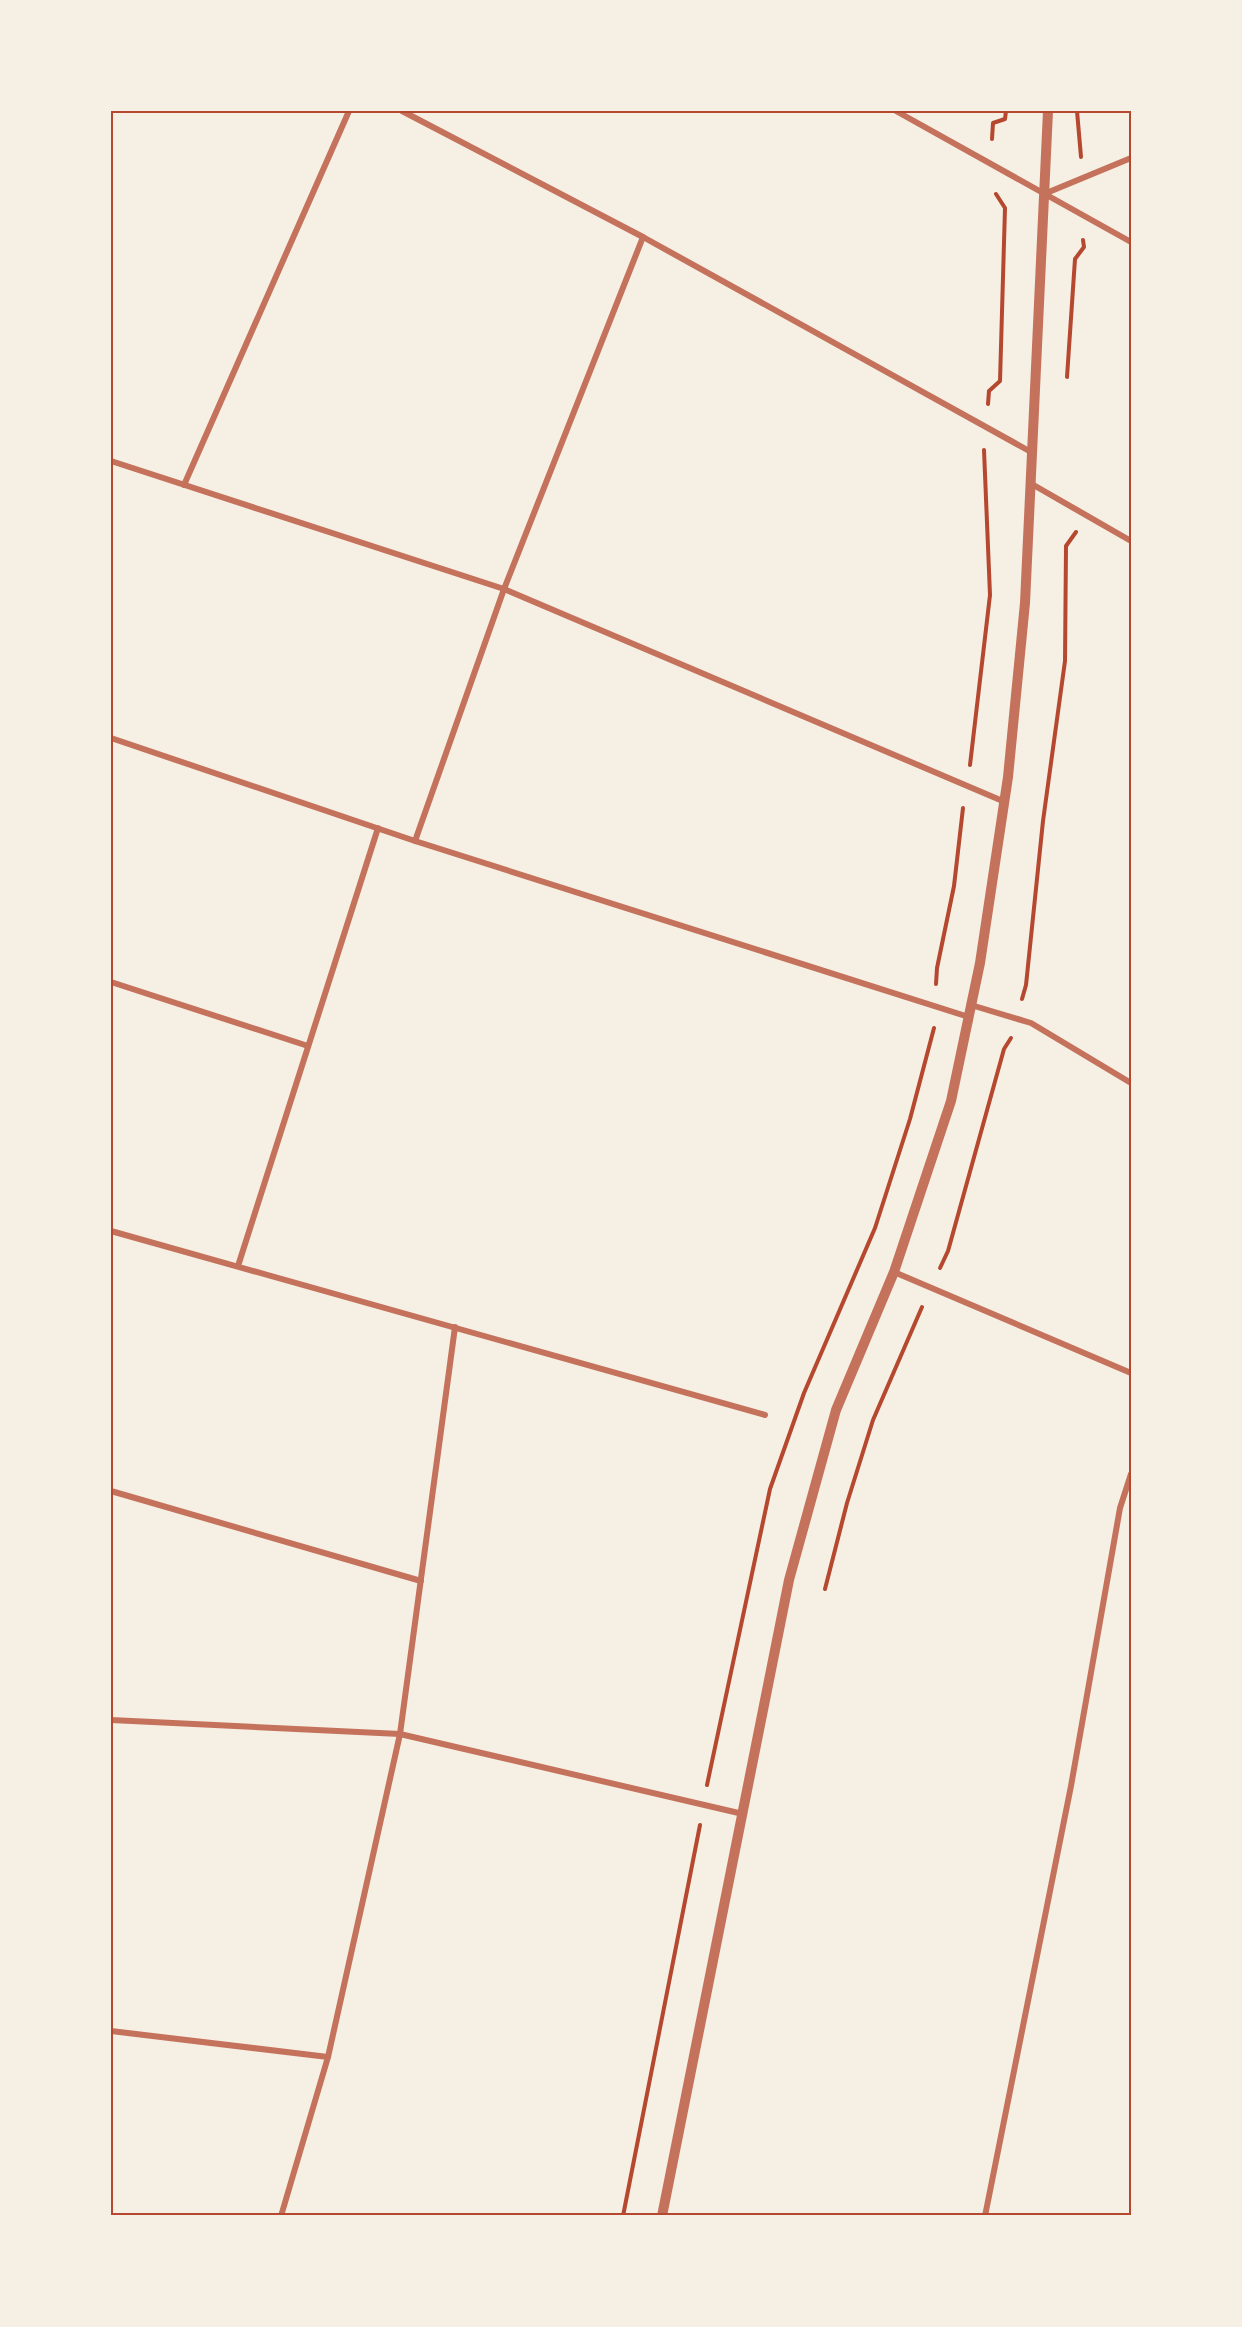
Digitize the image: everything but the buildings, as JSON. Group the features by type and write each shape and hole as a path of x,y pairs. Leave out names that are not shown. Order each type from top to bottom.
{"street":[{"path":"184,485 349,111"},
{"path":"402,111 644,237 1031,452"},
{"path":"896,111 1131,242"},
{"path":"662,2216 789,1580 836,1410 894,1272 951,1101 980,963 1005,802 1025,603 1048,111"},
{"path":"1044,194 1131,159"},
{"path":"415,840 504,590 644,237"},
{"path":"111,461 504,590 1005,802"},
{"path":"1029,482 1131,541"},
{"path":"111,738 378,828 969,1017"},
{"path":"238,1266 378,828"},
{"path":"111,982 308,1046"},
{"path":"971,1005 1031,1023 1131,1083"},
{"path":"111,1231 765,1415"},
{"path":"894,1272 1131,1373"},
{"path":"281,2216 328,2057 400,1734 455,1327"},
{"path":"985,2216 1071,1786 1120,1508 1131,1474"},
{"path":"111,1491 421,1581"},
{"path":"111,1720 400,1734 743,1814"},
{"path":"111,2031 328,2057"}],"path":[{"path":"993,123 1005,118 1006,111"},
{"path":"1077,111 1081,155"},
{"path":"989,391 1000,381 1005,208 996,192"},
{"path":"1067,377 1075,259 1084,247"},
{"path":"974,741 990,595 984,454"},
{"path":"1026,985 1043,821 1065,661 1066,546 1088,516"},
{"path":"937,968 954,886 963,808"},
{"path":"948,1251 1004,1049 1011,1040"},
{"path":"825,1589 847,1503 873,1420 916,1320"},
{"path":"623,2216 698,1841"}]}
